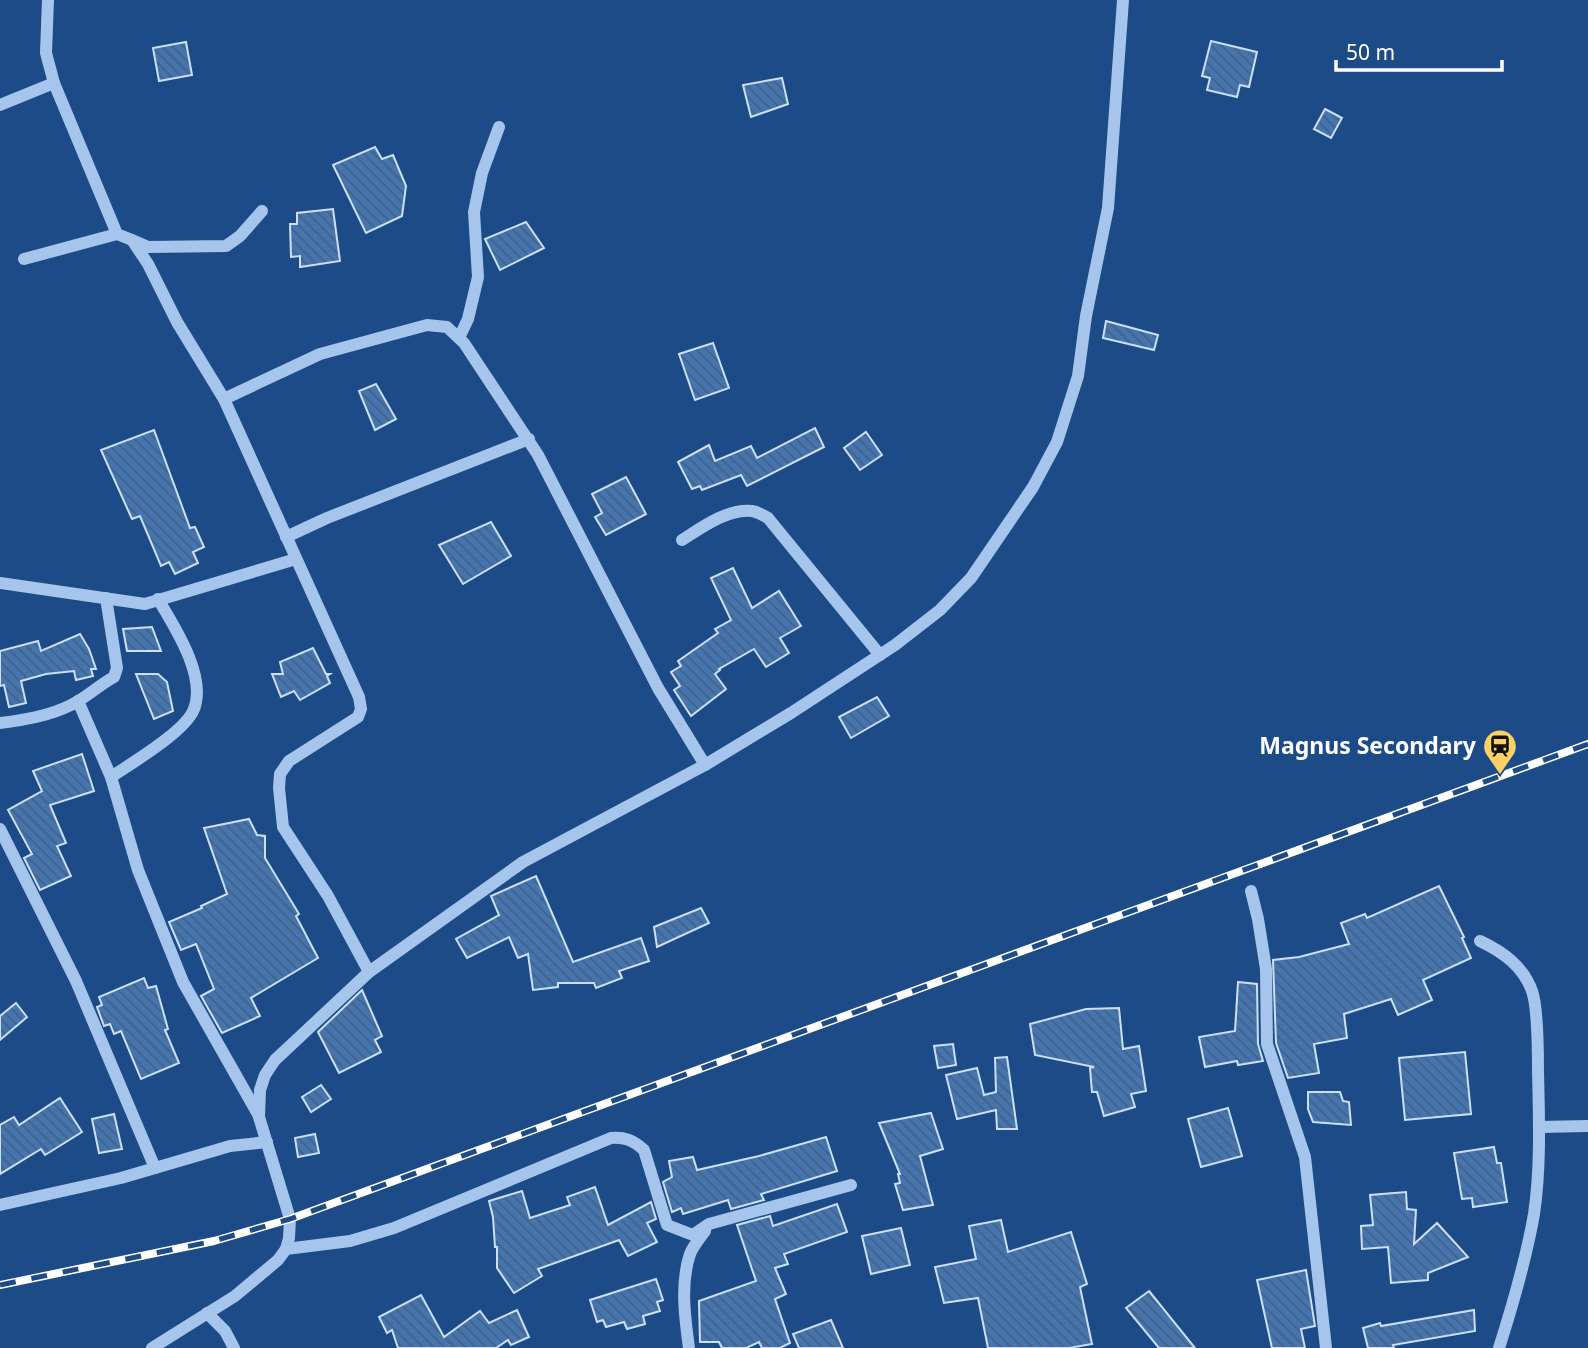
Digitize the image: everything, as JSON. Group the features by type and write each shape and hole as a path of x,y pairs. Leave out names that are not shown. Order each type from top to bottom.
{"street":[{"path":"48,0 46,53 54,83 117,234"},
{"path":"259,1117 260,1090 265,1075 275,1060 369,972 523,862 705,765 880,655 940,610 971,578 1033,487 1057,442 1078,376 1108,208 1124,0"},
{"path":"0,105 54,83"},
{"path":"459,338 468,319 478,276 474,212 482,173 499,127"},
{"path":"24,259 117,234 148,247 226,246 240,236 262,211"},
{"path":"132,240 148,264 177,322 224,399 359,697 361,709 358,717 289,761 280,774 279,788 283,827 328,895 369,972"},
{"path":"224,399 320,354 427,325 447,327 459,338 529,439 658,688 705,765"},
{"path":"286,537 529,439"},
{"path":"682,540 719,519 738,513 754,512 768,518 880,655"},
{"path":"0,583 145,604 296,559"},
{"path":"0,723 51,713 78,701 114,677 117,668 106,598"},
{"path":"111,777 166,739 194,710 197,692 193,670 180,635 158,599"},
{"path":"78,701 111,777 138,870 183,982 259,1117 290,1219 286,1249 278,1260 235,1296 152,1348"},
{"path":"0,829 76,981 155,1168"},
{"path":"1251,891 1266,969 1267,1044 1305,1157 1326,1348"},
{"path":"1480,941 1514,962 1526,979 1533,993 1538,1044 1539,1128 1534,1213 1519,1283 1499,1348"},
{"path":"1539,1128 1588,1126"},
{"path":"286,1249 350,1241 394,1228 611,1138 624,1137 644,1150 667,1225 693,1235 709,1224 851,1185"},
{"path":"0,1205 155,1168 230,1146 267,1142"},
{"path":"689,1348 685,1311 686,1275 691,1253 709,1224"},
{"path":"207,1313 225,1331 233,1348"}],"building":[{"path":"1211,41 1257,52 1249,87 1240,85 1237,97 1207,90 1210,78 1202,76"},
{"path":"186,42 192,75 159,81 153,48"},
{"path":"782,78 788,104 751,117 743,85"},
{"path":"1325,109 1342,118 1331,138 1314,129"},
{"path":"375,147 382,159 393,155 406,186 402,216 366,233 333,165"},
{"path":"333,209 340,261 300,267 300,256 291,257 290,224 297,224 297,213"},
{"path":"526,222 544,248 500,270 485,239"},
{"path":"1106,321 1158,335 1154,350 1103,338"},
{"path":"713,343 729,388 695,400 679,354"},
{"path":"376,384 396,419 375,430 359,391"},
{"path":"815,428 824,447 747,486 741,475 702,490 700,486 692,489 678,462 709,445 715,461 751,446 757,458"},
{"path":"154,430 190,528 195,527 204,547 193,552 198,563 175,574 169,562 161,566 140,516 132,519 101,450"},
{"path":"866,432 882,455 860,470 844,448"},
{"path":"626,477 646,514 606,535 595,517 602,513 592,494"},
{"path":"491,522 511,556 463,584 439,545"},
{"path":"733,568 752,608 779,591 801,626 780,638 789,653 766,667 754,649 719,669 715,674 726,689 691,716 674,690 680,686 671,672 681,666 678,661 718,633 715,629 731,620 711,578"},
{"path":"152,627 161,651 127,651 123,629"},
{"path":"80,634 96,669 91,669 93,676 76,680 74,671 46,674 21,681 26,703 9,707 4,685 0,686 0,651 38,641 41,651"},
{"path":"313,648 326,674 330,674 327,676 330,683 300,700 294,691 281,697 272,674 283,674 280,662"},
{"path":"136,674 158,674 167,682 173,711 154,719"},
{"path":"877,697 889,716 851,738 839,717"},
{"path":"82,754 94,791 50,805 66,843 57,846 71,876 40,890 24,858 32,854 8,810 42,791 33,771"},
{"path":"249,819 257,835 265,836 265,858 299,914 296,916 318,958 251,998 260,1016 222,1033 201,996 214,989 196,944 181,950 169,922 227,894 204,828"},
{"path":"536,876 573,962 641,938 649,961 619,971 622,978 596,988 594,983 558,983 558,987 533,990 528,954 518,958 509,937 467,958 456,939 499,915 491,896"},
{"path":"1439,886 1464,937 1462,938 1471,958 1423,980 1432,1000 1398,1015 1391,999 1344,1014 1347,1038 1314,1044 1319,1073 1288,1078 1276,1043 1273,960 1299,957 1349,944 1341,923 1365,914 1367,918"},
{"path":"701,908 709,923 657,947 654,927"},
{"path":"144,978 148,988 156,986 168,1029 165,1030 179,1063 141,1079 121,1031 114,1034 110,1024 104,1026 97,1007 102,1005 99,997"},
{"path":"1238,982 1257,984 1258,1044 1263,1061 1238,1065 1237,1061 1205,1067 1199,1037 1235,1031"},
{"path":"362,990 382,1036 375,1040 381,1052 339,1073 318,1032"},
{"path":"16,1003 27,1017 0,1040 0,1016"},
{"path":"1119,1008 1123,1049 1139,1046 1146,1091 1131,1094 1135,1107 1104,1116 1097,1092 1092,1092 1090,1068 1094,1067 1035,1055 1030,1024 1086,1009"},
{"path":"953,1044 956,1065 938,1068 934,1046"},
{"path":"1465,1052 1471,1114 1405,1120 1399,1058"},
{"path":"1007,1057 1017,1129 997,1129 996,1110 957,1119 946,1075 977,1068 984,1095 996,1092 995,1058"},
{"path":"321,1085 331,1099 311,1112 302,1097"},
{"path":"1308,1092 1340,1092 1343,1101 1349,1102 1351,1125 1313,1122 1308,1109"},
{"path":"60,1098 82,1132 45,1155 41,1149 0,1174 0,1125 14,1117 19,1125"},
{"path":"1228,1108 1242,1156 1201,1167 1188,1119"},
{"path":"931,1113 943,1149 920,1156 933,1205 903,1210 895,1184 900,1183 900,1174 879,1123"},
{"path":"114,1114 122,1149 99,1153 92,1119"},
{"path":"315,1134 319,1153 298,1157 295,1138"},
{"path":"826,1137 837,1171 761,1194 764,1200 731,1209 728,1200 683,1214 681,1208 672,1212 663,1182 672,1177 669,1161 693,1157 697,1170"},
{"path":"1494,1147 1497,1163 1501,1163 1507,1202 1473,1207 1472,1198 1462,1199 1454,1153"},
{"path":"595,1187 608,1225 651,1202 656,1219 647,1223 657,1242 628,1256 619,1240 538,1269 542,1276 514,1293 497,1268 497,1247 489,1201 522,1191 530,1218 570,1205 567,1197"},
{"path":"1406,1192 1407,1209 1416,1210 1414,1244 1437,1223 1468,1257 1428,1273 1428,1280 1391,1283 1388,1247 1362,1249 1361,1226 1373,1225 1370,1195"},
{"path":"837,1204 847,1232 784,1254 788,1264 775,1268 786,1294 775,1299 790,1343 780,1348 762,1348 759,1342 746,1348 722,1348 719,1342 700,1342 699,1301 756,1281 737,1225 770,1216 773,1226"},
{"path":"1001,1220 1008,1252 1071,1232 1087,1284 1080,1287 1092,1344 1069,1348 988,1348 978,1298 944,1303 935,1267 976,1259 969,1226"},
{"path":"901,1228 910,1265 871,1274 862,1236"},
{"path":"1306,1270 1315,1326 1301,1329 1305,1348 1272,1348 1257,1280"},
{"path":"656,1279 663,1300 657,1302 660,1311 643,1316 645,1324 627,1329 624,1322 606,1327 603,1320 597,1322 590,1300"},
{"path":"1149,1291 1195,1348 1159,1348 1126,1308"},
{"path":"421,1295 444,1337 480,1311 489,1323 517,1310 529,1337 511,1345 508,1340 496,1348 398,1348 392,1330 387,1333 379,1317"},
{"path":"1474,1310 1475,1331 1393,1345 1394,1348 1368,1348 1363,1328 1380,1323 1381,1326"},
{"path":"831,1320 843,1348 799,1348 793,1334"}],"railway":[{"path":"0,1285 214,1241 290,1219 1588,744"}],"place":[{"name":"Magnus Secondary","path":"1500,776"}]}
